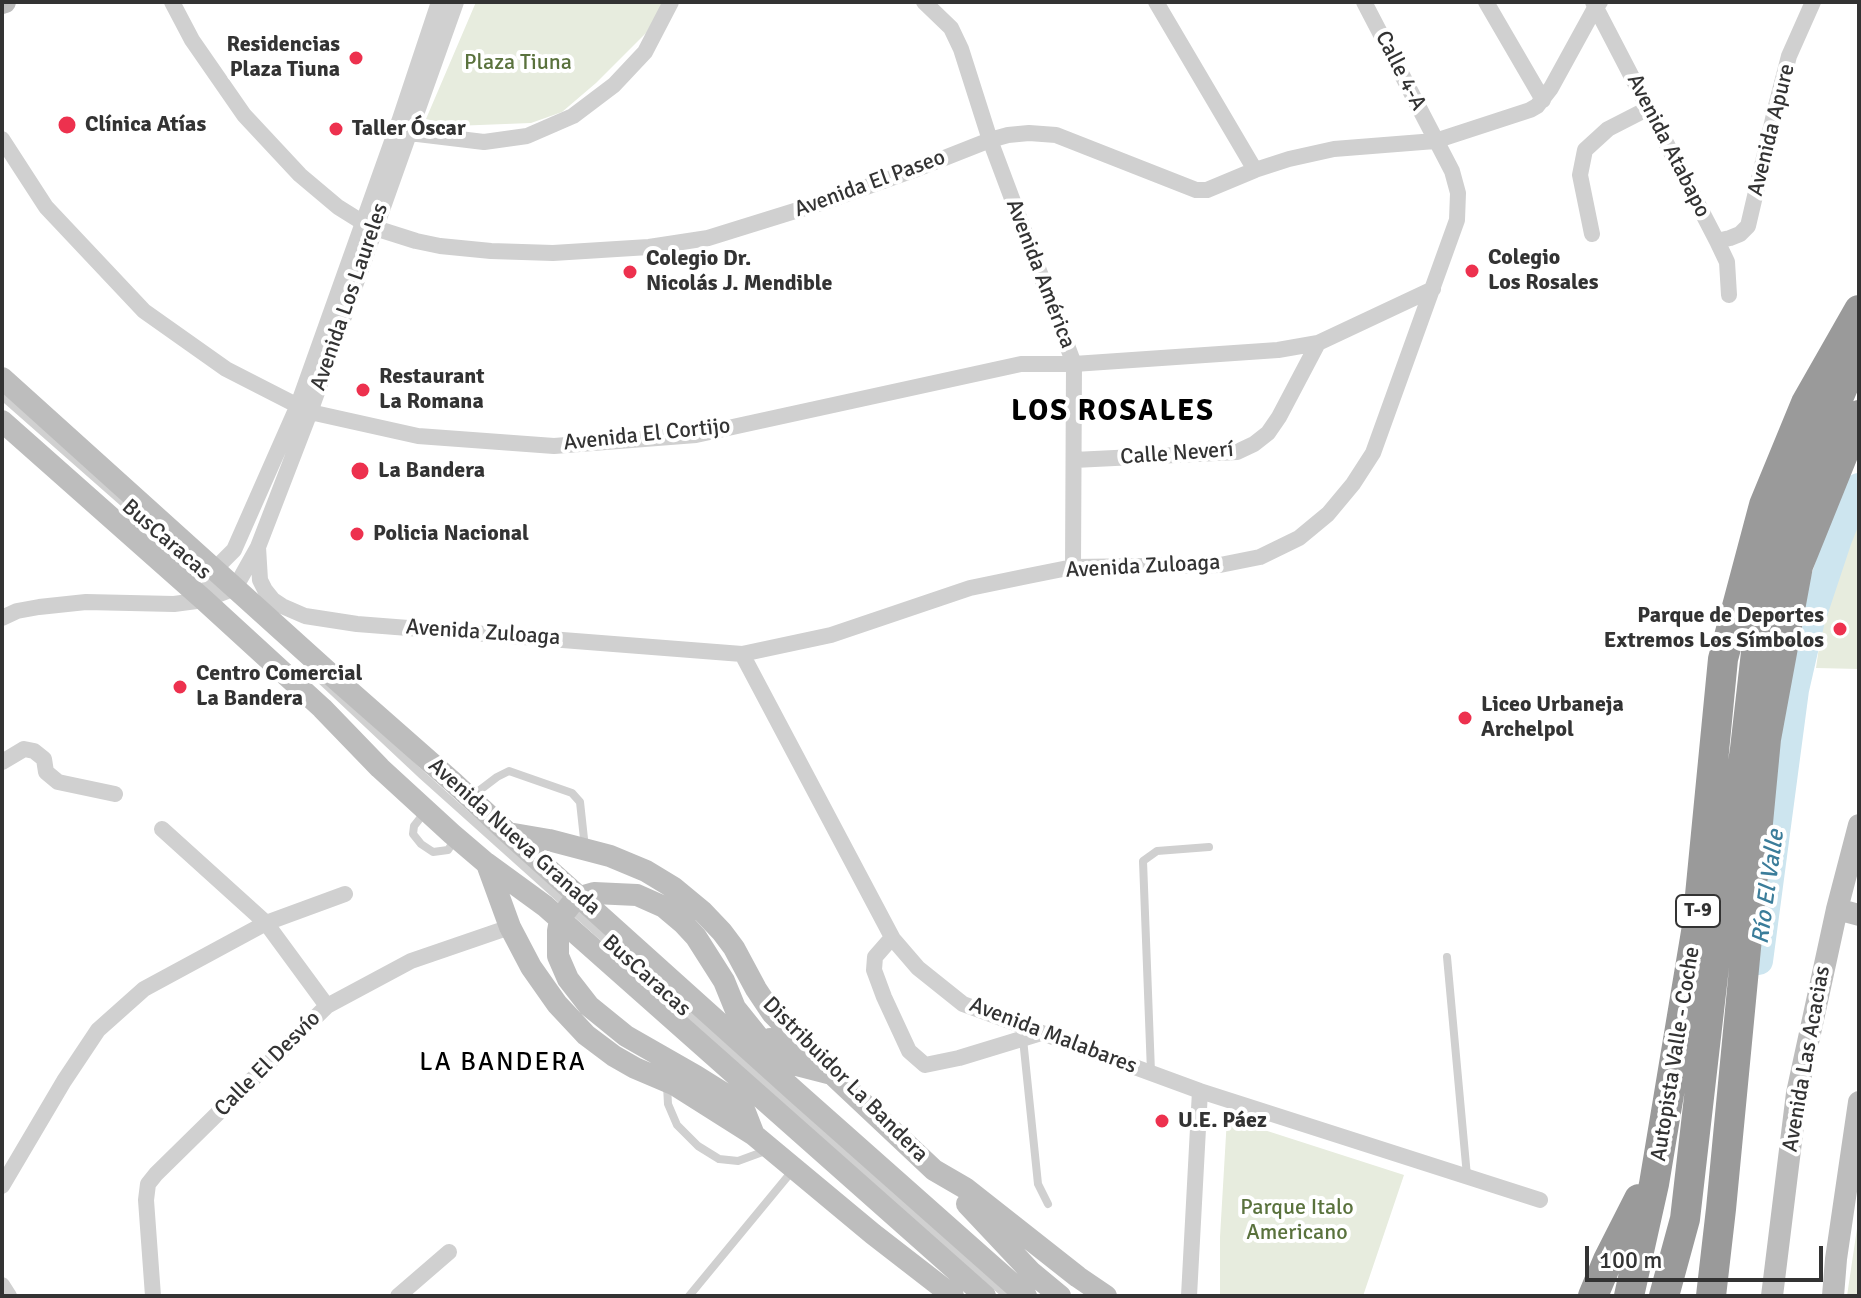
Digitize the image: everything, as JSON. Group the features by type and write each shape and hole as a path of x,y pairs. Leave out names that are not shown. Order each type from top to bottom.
{"highway":[{"name":"Autopista Valle - Coche","path":"1629,1296 1658,1161 1697,926 1723,659 1764,505 1806,403 1859,310"},
{"path":"1679,1296 1717,941 1759,626 1773,570 1808,468 1859,350"},
{"name":"T-9","path":"1711,1296 1766,739 1798,566 1857,418"},
{"path":"1593,1296 1658,1161"},
{"path":"1664,1296 1685,1219"}],"main road":[{"name":"Avenida Nueva Granada","path":"2,378 219,587 322,708 380,768 486,863 545,906 985,1296"},
{"name":"Avenida Nueva Granada","path":"2,421 219,587 288,635 1026,1296"},
{"name":"Avenida Las Acacias","path":"1772,1296 1797,1093 1837,909 1859,825"},
{"name":"Distribuidor La Bandera","path":"507,832 610,856 646,871 674,888 703,912 734,948 772,1013 833,1075 934,1170 965,1188 1106,1296"},
{"path":"486,863 510,927 531,967 557,1004 586,1035 635,1068 694,1096 762,1142 933,1287 953,1296"},
{"path":"762,1142 745,1112 728,1096 626,1036 589,1006 568,979 558,956 560,920 572,903 594,893 637,895 664,907 683,923 696,937 724,981 735,1008 788,1073 797,1093"},
{"path":"1837,909 1859,915"},
{"path":"735,1008 797,1065 833,1075"},
{"path":"696,1076 730,1081 769,1106"},
{"path":"1833,1296 1859,1102"},
{"path":"934,1170 1031,1272 1060,1296"}],"street":[{"name":"Avenida El Paseo","path":"172,2 192,40 244,115 300,175 338,207 369,225 416,241 491,251 590,252 708,238 827,201 990,140 1029,133 1056,135 1196,190 1207,190 1289,159 1334,149 1435,141 1530,110 1543,100"},
{"name":"Avenida Los Laureles","path":"219,587 258,547 401,132 439,2"},
{"name":"Avenida Los Laureles","path":"401,132 456,2"},
{"path":"401,132 484,142 527,136 573,116 614,85 645,52 671,2"},
{"name":"Avenida América","path":"924,2 951,28 961,49 990,140 1074,364 1073,567"},
{"path":"1156,2 1255,170"},
{"name":"Calle 4-A","path":"1364,2 1435,141"},
{"path":"1486,2 1543,100"},
{"name":"Avenida Apure","path":"1717,241 1740,234 1748,226 1789,56 1813,2"},
{"path":"1543,100 1596,3"},
{"name":"Avenida Atabapo","path":"1596,3 1727,262 1729,295"},
{"path":"1592,234 1580,175 1585,150 1608,129 1649,108"},
{"name":"Avenida El Cortijo","path":"2,139 46,207 144,311 226,369 304,408 418,436 554,446 696,435 1021,364 1074,364 1278,350 1318,343 1433,289"},
{"name":"Avenida Zuloaga","path":"258,547 260,580 265,590 282,606 305,616 357,624 742,654 831,635 970,588 1073,567 1220,565 1260,557 1299,538 1328,514 1373,453 1457,220 1458,193 1452,171 1435,141"},
{"name":"Calle Neverí","path":"1074,460 1237,452 1254,444 1268,433 1279,417 1318,343"},
{"name":"Avenida Los Laureles","path":"219,587 304,408"},
{"path":"2,618 17,611 86,602 174,604 219,587"},
{"name":"Avenida Zuloaga","path":"288,635 301,629 357,624"},
{"name":"Avenida Malabares","path":"742,654 893,939 918,968 963,1004 1200,1091 1540,1200"},
{"path":"2,762 24,749 34,751 44,759 46,772 58,782 115,794"},
{"path":"162,829 266,923 327,1006"},
{"path":"2,1186 98,1030 144,989 266,923 345,894"},
{"name":"Calle El Desvío","path":"153,1296 146,1200 148,1184 327,1006 411,961 510,927"},
{"path":"893,939 875,957 874,970 909,1051 925,1065 1041,1033"},
{"path":"1189,1296 1200,1091"},
{"path":"398,1296 449,1252"},
{"path":"2,1285 9,1296"}],"lane":[{"name":"BusCaracas","path":"2,396 156,531"},
{"name":"BusCaracas","path":"318,677 423,776 1007,1296"},
{"path":"470,798 509,771 572,793 580,802 586,849"},
{"path":"1151,1073 1143,861 1157,851 1209,847"},
{"path":"1447,957 1467,1177"},
{"path":"1023,1038 1038,1184 1048,1204"},
{"path":"667,1081 668,1104 677,1125 698,1146 719,1159 738,1161 762,1142"},
{"path":"689,1296 794,1169"}],"green space":[{"name":"Plaza Tiuna","path":"476,2 664,2 646,33 562,112 531,123 454,126 426,119"},
{"name":"Parque de Deportes Extremos Los Símbolos","path":"1859,521 1859,669 1816,668 1827,591"},
{"name":"Parque Italo Americano","path":"1227,1118 1404,1175 1363,1296 1220,1296"},
{"path":"1859,1215 1859,1296 1847,1296"}],"waterway":[{"name":"Río El Valle","path":"1759,961 1795,690 1811,620 1859,487"}],"place":[{"name":"Residencias Plaza Tiuna","path":"356,58"},
{"name":"Clínica Atías","path":"67,125"},
{"name":"Taller Óscar","path":"336,129"},
{"name":"Colegio Los Rosales","path":"1472,271"},
{"name":"Colegio Dr. Nicolás J. Mendible","path":"630,272"},
{"name":"Restaurant La Romana","path":"363,390"},
{"name":"La Bandera","path":"360,471"},
{"name":"Policia Nacional","path":"357,534"},
{"name":"Parque de Deportes Extremos Los Símbolos","path":"1840,629"},
{"name":"Centro Comercial La Bandera","path":"180,687"},
{"name":"Liceo Urbaneja Archelpol","path":"1465,718"},
{"name":"U.E. Páez","path":"1162,1121"}],"district":[{"name":"LOS ROSALES","path":"1113,412"},
{"name":"LA BANDERA","path":"503,1063"}]}
